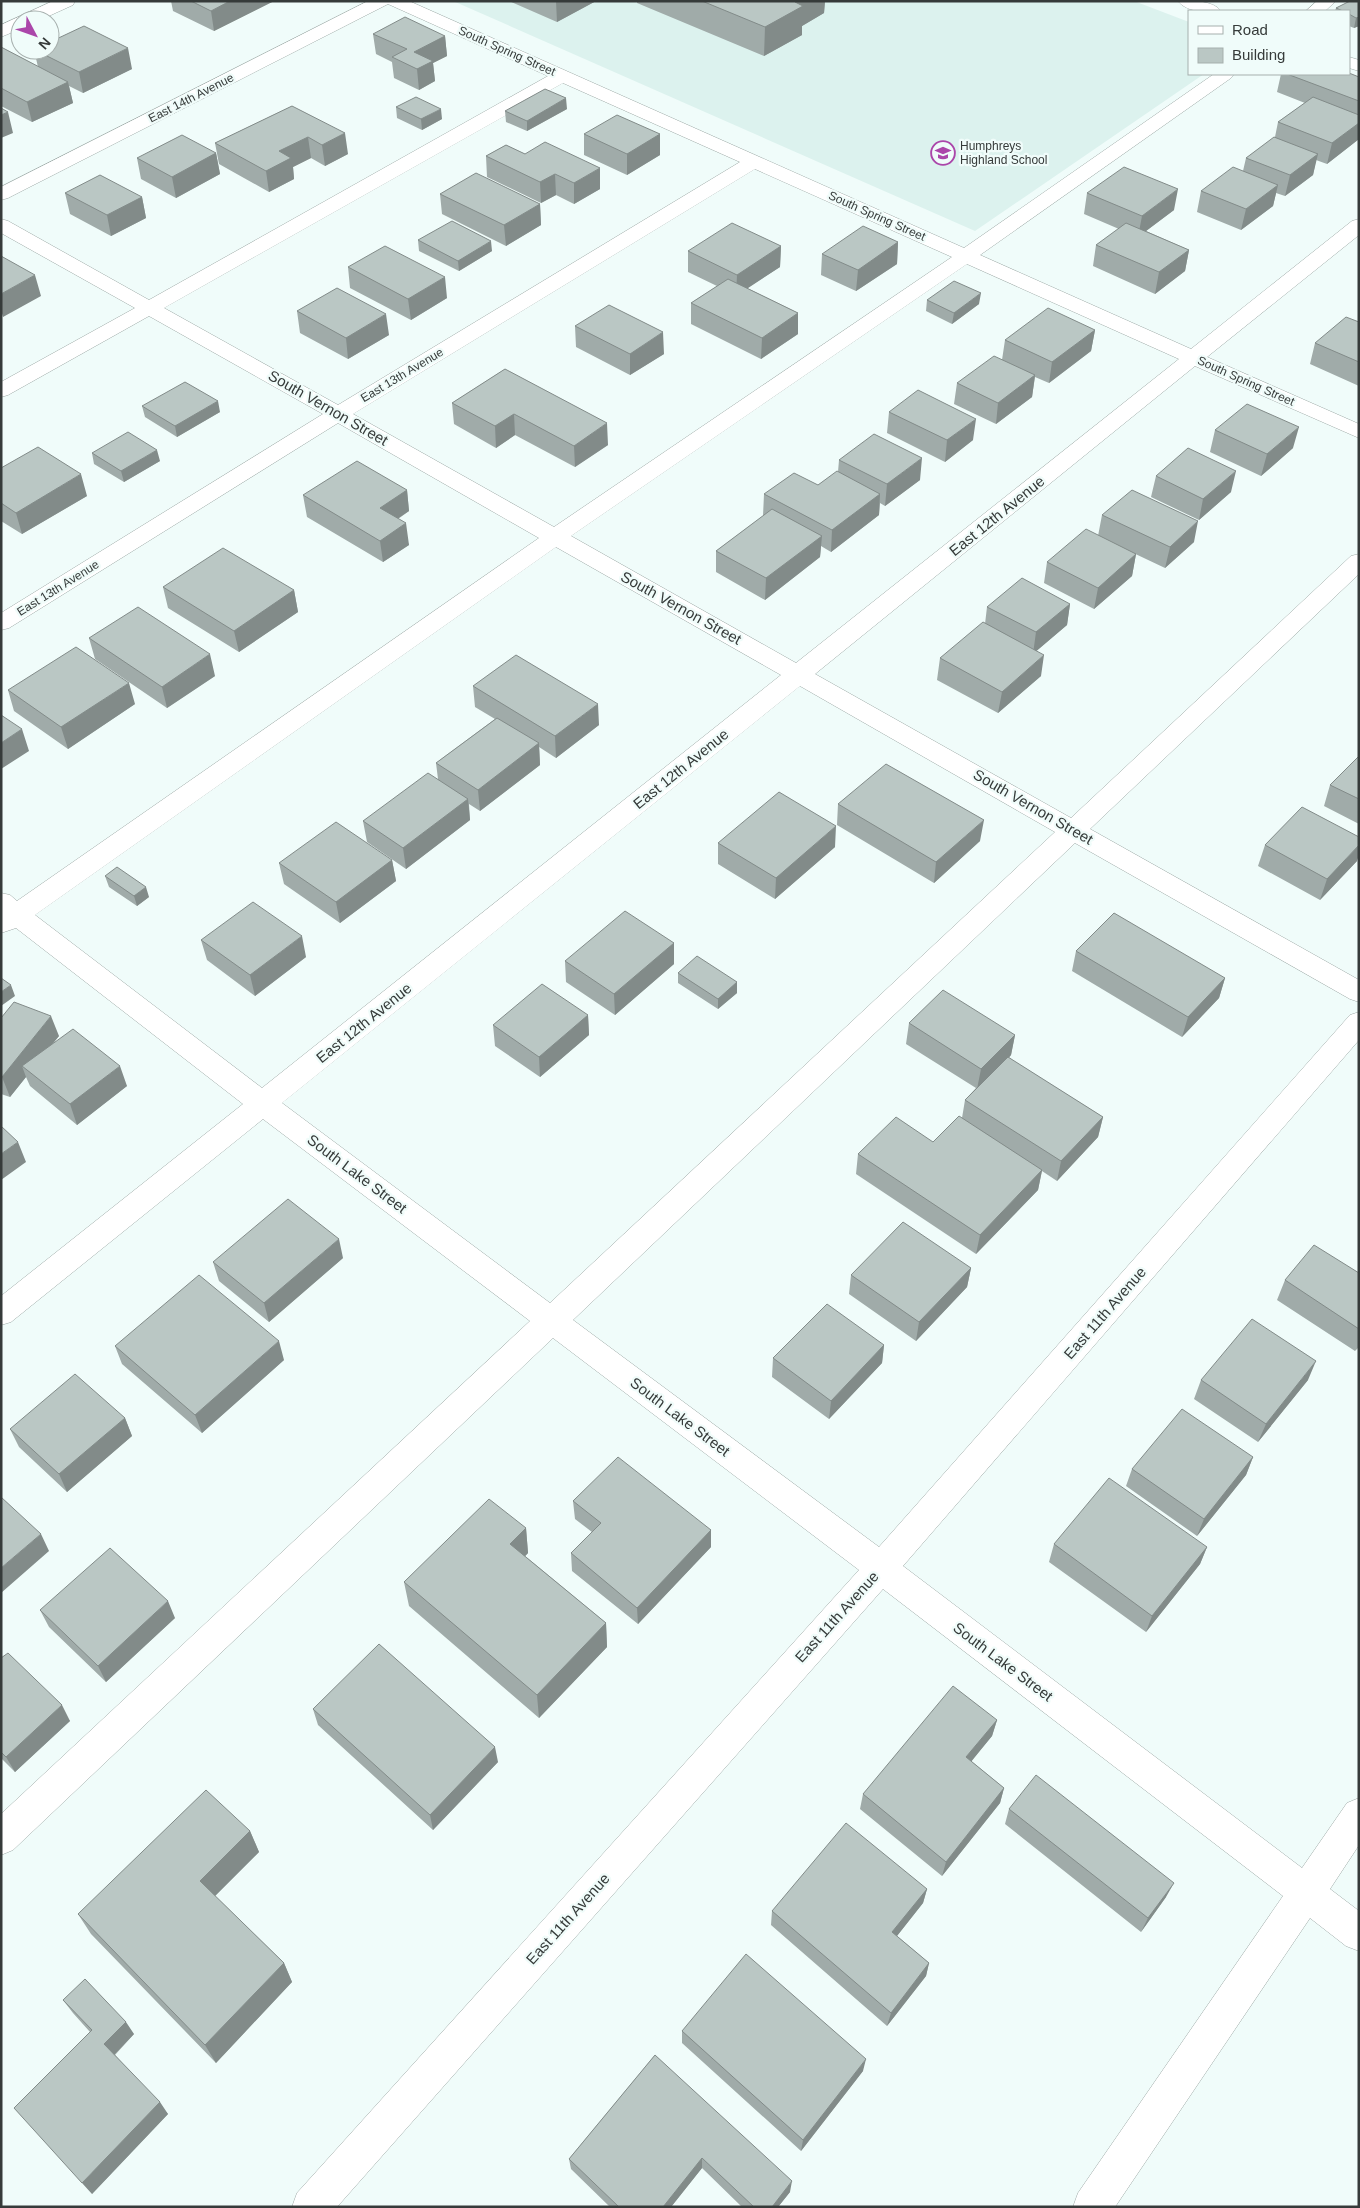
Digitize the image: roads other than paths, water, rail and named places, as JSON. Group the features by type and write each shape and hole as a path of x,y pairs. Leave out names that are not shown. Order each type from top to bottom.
{"street":[{"path":"48,10 67,1"},
{"name":"East 14th Avenue","path":"1,194 381,1"},
{"name":"South Spring Street","path":"394,1 1359,432"},
{"path":"1186,1 1210,10"},
{"path":"1315,10 1328,1"},
{"path":"6,914 966,256 1224,75"},
{"path":"1,391 562,76"},
{"name":"East 13th Avenue","path":"1,623 338,414 754,162"},
{"name":"South Vernon Street","path":"1,225 1359,992"},
{"name":"East 12th Avenue","path":"1,1313 1359,225"},
{"path":"1,1838 1359,561"},
{"name":"South Lake Street","path":"6,914 263,1104 881,1568 1359,1932"},
{"name":"East 11th Avenue","path":"311,2207 881,1568 1359,1022"},
{"path":"1092,2207 1359,1815"}],"place":[{"name":"Humphreys Highland School","path":"943,153"}]}
